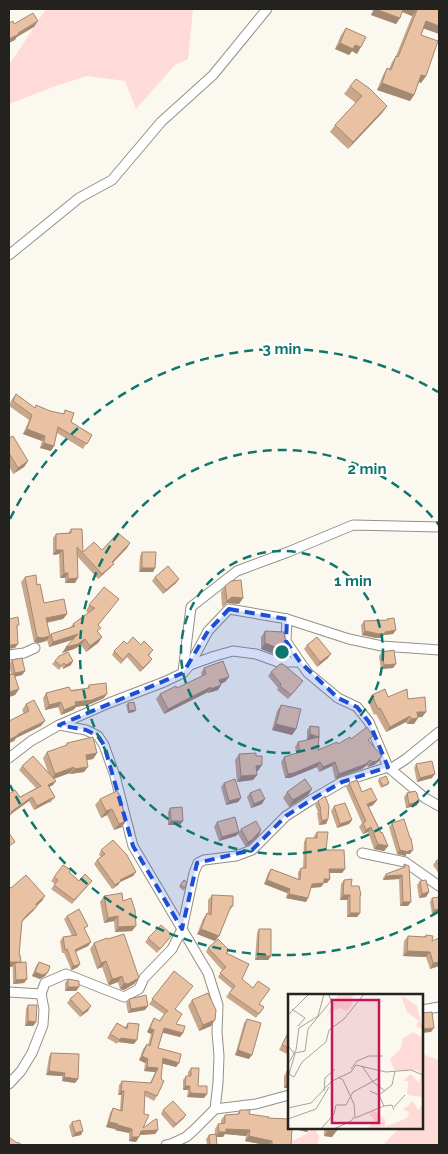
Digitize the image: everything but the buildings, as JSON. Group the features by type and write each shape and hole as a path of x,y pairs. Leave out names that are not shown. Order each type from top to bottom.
{"street":[{"path":"9,255 79,198 112,180 160,122 213,75 267,9"},
{"path":"183,673 191,607 237,571 353,525 439,527"},
{"path":"9,758 31,741 59,725 183,673 190,665 208,631 229,609 287,619 349,639 382,646 439,650"},
{"path":"287,619 286,641 308,672 338,698 357,707 369,722 388,766 426,798 439,806"},
{"path":"9,655 24,653 35,648"},
{"path":"190,665 233,651 256,654 278,662 300,662"},
{"path":"59,725 86,730 98,736 104,745 133,846 208,973 218,1005 217,1032 219,1056 215,1109"},
{"path":"9,1084 21,1071 32,1053 43,1025 44,1009 41,994 46,983 66,974 124,997 139,989 144,978 172,949 182,929 198,863 204,860 236,856 252,850 286,816 311,800 342,782 388,766 392,768 439,732"},
{"path":"362,853 405,862 439,886"},
{"path":"9,992 41,994"},
{"path":"423,1010 439,1007"},
{"path":"166,1145 186,1137 215,1109 256,1104 288,1095"}],"highlighted area":[{"path":"229,609 287,619 286,641 300,662 338,698 357,707 369,722 388,767 342,782 311,800 286,816 252,850 197,863 182,929 133,846 104,745 98,736 86,730 59,725 183,673 208,631"}],"shaded area":[{"path":"46,9 193,9 188,59 175,65 136,109 125,81 87,76 9,104 9,65"},
{"path":"423,1054 439,1060 439,1145 383,1145 398,1129 423,1129"},
{"path":"315,1129 319,1136 318,1145 280,1145 302,1136"}]}
